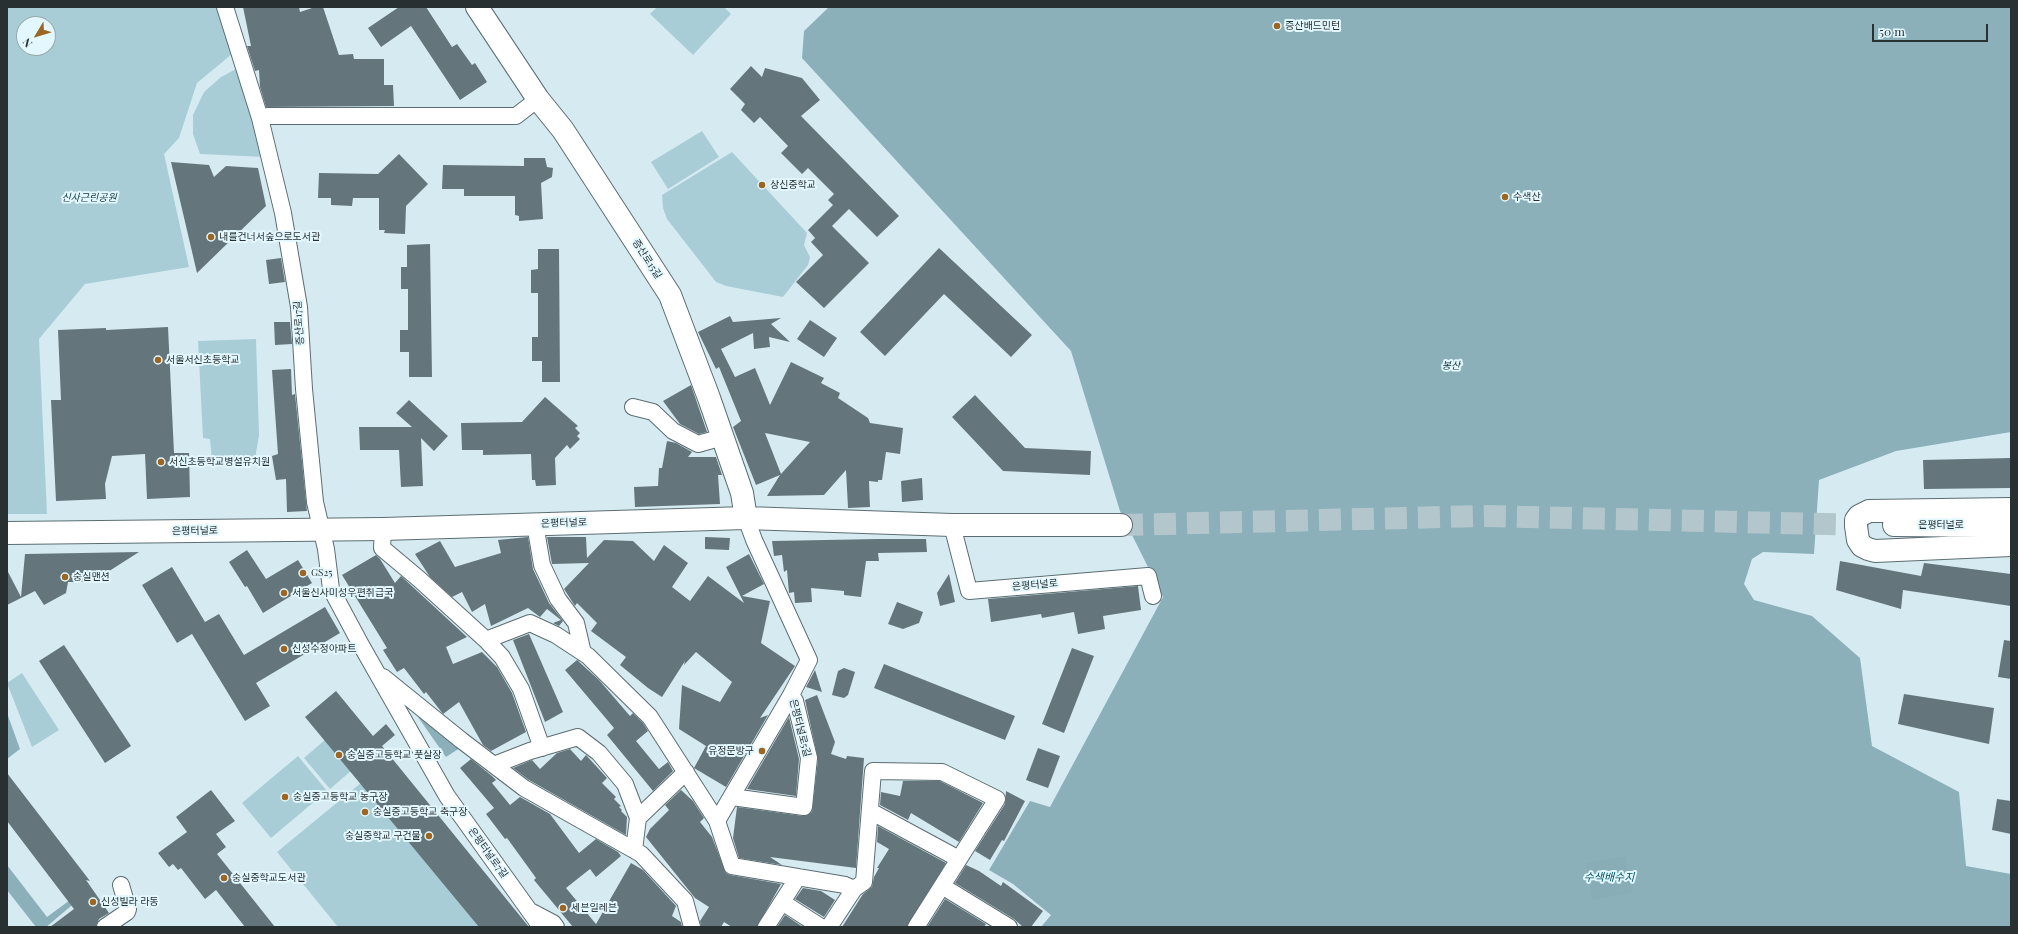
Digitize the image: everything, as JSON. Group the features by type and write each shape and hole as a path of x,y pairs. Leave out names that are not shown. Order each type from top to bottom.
{"main road":[{"name":"증산로15길","path":"477,7 538,99 563,130 670,294 723,436 742,493 746,518"},
{"path":"2011,508 1869,511 1859,516 1856,520 1858,540 1862,546 1875,551 2011,545"},
{"name":"은평터널로","path":"7,533 383,529 746,518 952,526 1121,525"},
{"name":"은평터널로","path":"1870,525 2011,526"}],"street":[{"name":"증산로17길","path":"225,7 273,164 295,275 315,502 322,530"},
{"path":"260,118 268,116 516,116 538,99"},
{"path":"633,407 653,412 673,431 698,444 723,436"},
{"path":"746,518 754,540 809,660 791,695"},
{"path":"535,524 542,565 558,599 576,623 583,653"},
{"name":"은평터널로","path":"952,526 969,590 1148,576 1153,596"},
{"path":"383,529 382,548 419,579 486,640 502,657 521,689 542,748"},
{"name":"은평터널로7길","path":"322,530 331,590 447,796 541,927"},
{"path":"486,640 530,623 556,635 583,653 613,678 650,717 686,772 717,821 732,866 845,885 854,889"},
{"name":"은평터널로7길","path":"377,673 524,788 641,854 685,901 692,927"},
{"name":"은평터널로5길","path":"717,821 791,695 795,701 809,758 804,807 732,797"},
{"path":"494,765 578,737 599,753 625,784 638,818 634,850"},
{"path":"829,927 854,889 864,882 874,771 942,772 996,799 916,927"},
{"path":"638,818 686,772"},
{"path":"870,811 959,859"},
{"path":"766,927 798,877"},
{"path":"105,927 127,912 128,909 121,884"},
{"path":"942,886 1002,925"},
{"path":"782,902 820,927"},
{"path":"531,912 552,923 556,927"}],"green space":[{"name":"신사근린공원","path":"7,7 220,7 232,54 197,83 179,138 164,154 189,267 85,284 39,339 47,514 7,514"},
{"path":"657,7 724,7 731,14 693,55 650,14"},
{"name":"봉산","path":"829,7 2011,7 2011,432 1896,451 1819,480 1814,554 1763,552 1752,559 1744,584 1754,600 1812,616 1860,658 1872,746 1959,792 1966,866 2011,874 2011,927 1041,927 1051,915 1013,884 989,870 1030,801 1050,807 1163,597 1120,511 1071,351 802,58 804,31"},
{"path":"238,68 265,157 200,154 193,134 193,115 204,92 221,77"},
{"path":"702,131 719,157 668,189 651,162"},
{"path":"732,152 807,233 804,245 810,257 808,265 783,297 726,286 716,282 667,219 663,208 662,195"},
{"path":"256,339 259,435 255,459 212,461 210,439 203,438 198,341"},
{"path":"22,673 59,730 32,747 7,683"},
{"path":"7,713 20,749 7,759"},
{"path":"425,715 460,748 446,757 418,717"},
{"name":"숭실중고등학교 풋살장","path":"347,721 373,752 330,789 304,758"},
{"name":"숭실중고등학교 농구장","path":"298,756 327,791 271,838 242,803"},
{"name":"숭실중고등학교 축구장","path":"373,773 498,927 338,927 277,852"},
{"path":"7,865 47,917 89,886 78,900 46,927 36,927 7,890"}],"water":[{"name":"수색배수지","path":"1625,856 1632,892 1592,900 1586,863"}],"building":[{"path":"243,7 299,7 300,12 315,7 323,7 339,55 353,54 354,59 384,59 384,85 393,85 394,106 266,107 260,87 259,70 255,71 247,46 251,46"},
{"path":"399,7 426,7 452,47 457,44 472,65 475,63 487,82 460,100 411,26 381,47 368,28"},
{"path":"751,66 762,77 765,68 802,78 820,100 801,116 899,216 877,237 849,209 832,226 869,263 824,308 796,282 823,255 811,242 815,238 808,230 833,205 828,200 834,194 808,168 802,174 781,153 788,146 760,117 754,123 741,110 745,104 730,89"},
{"path":"399,154 428,184 406,206 405,234 384,233 385,230 379,230 379,198 353,198 352,206 331,205 331,198 318,198 319,173 378,174"},
{"path":"524,158 545,158 547,167 553,168 552,177 541,183 543,219 519,221 519,216 515,215 515,196 464,196 464,189 442,189 443,165 524,166"},
{"name":"내를건너서숲으로도서관","path":"171,162 209,165 214,177 226,166 258,168 266,206 197,273"},
{"path":"430,244 432,377 409,377 409,352 400,352 400,330 408,330 408,289 401,289 401,267 407,267 407,245"},
{"path":"939,248 1032,335 1011,357 944,294 885,356 860,332"},
{"path":"538,249 559,249 560,382 542,382 542,361 532,361 532,337 538,337 538,293 531,293 531,270 538,269"},
{"path":"281,258 285,282 269,284 266,260"},
{"path":"730,316 733,322 781,318 771,324 790,342 769,337 770,347 754,349 753,333 721,349 735,377 755,368 770,405 791,362 824,378 821,383 840,393 838,398 868,418 870,423 903,428 900,454 886,452 882,480 878,480 878,482 869,481 870,507 848,508 846,470 824,495 767,496 780,475 756,485 733,427 741,421 719,367 716,369 698,332","holes":["765,433 810,442 781,474"]},
{"path":"810,320 837,338 824,357 797,339"},
{"path":"274,322 290,322 292,344 275,345"},
{"path":"168,327 174,453 189,453 190,497 147,499 145,454 112,456 105,484 106,499 56,501 51,400 61,400 58,330 106,328 106,330"},
{"path":"291,369 292,395 295,394 307,511 287,512 286,479 276,480 272,456 278,454 272,370"},
{"path":"691,385 707,432 699,434 680,424 663,401"},
{"path":"975,395 1025,448 1091,451 1090,475 1003,471 952,417"},
{"path":"545,397 578,426 575,428 580,433 577,436 580,439 570,449 567,445 555,458 556,485 536,486 535,480 532,480 531,454 483,455 483,450 462,450 461,423 522,422"},
{"path":"409,400 448,436 434,451 421,438 423,486 401,487 399,450 360,450 359,427 412,427 396,413"},
{"path":"667,441 676,443 692,452 688,457 716,457 722,475 718,475 720,504 635,507 634,487 658,486 659,468 662,468"},
{"path":"2011,458 2011,488 1924,489 1923,460"},
{"path":"922,478 923,500 902,502 901,481"},
{"path":"528,537 533,569 549,603 563,621 559,626 553,623 561,620 547,609 540,617 528,608 491,626 485,604 472,612 462,592 452,597 430,577 415,554 440,541 455,567 501,553 498,540"},
{"path":"547,537 586,537 587,558 604,540 633,541 654,561 664,545 688,563 672,587 690,601 708,576 744,603 726,567 749,554 764,584 742,596 770,601 761,643 795,666 760,718 768,715 726,787 694,768 706,746 679,729 682,685 720,702 732,682 696,652 684,665 685,661 662,697 648,688 620,665 626,657 591,631 597,623 577,603 575,606 564,589 589,563 552,564"},
{"path":"705,537 730,538 729,550 705,549"},
{"path":"926,539 927,552 878,553 879,561 866,561 861,597 844,595 844,591 811,588 812,602 795,603 794,592 789,593 787,570 784,572 782,555 774,556 772,541"},
{"path":"247,550 266,579 298,560 312,583 263,613 247,586 245,587 229,562"},
{"name":"숭실맨션","path":"139,552 92,582 68,582 66,593 44,605 35,591 7,605 7,570 21,597 25,554"},
{"path":"376,555 395,583 401,576 467,637 446,647 453,664 482,652 497,667 512,693 526,732 491,751 483,745 459,702 443,714 426,692 424,694 404,668 397,672 383,650 387,648 342,575"},
{"path":"1840,561 1921,576 1924,563 2011,574 2011,606 1903,590 1901,609 1836,590"},
{"name":"신성수정아파트","path":"172,567 205,622 219,614 244,655 325,607 340,633 256,683 270,706 245,721 192,634 177,643 142,585"},
{"path":"949,574 955,602 940,606 937,593"},
{"path":"1138,586 1141,610 1103,616 1105,629 1078,634 1074,612 1042,618 1041,614 991,622 988,599"},
{"path":"897,602 923,612 919,623 903,629 888,624"},
{"path":"529,634 563,712 545,722 513,640"},
{"path":"2004,640 2011,641 2011,679 1998,677"},
{"path":"64,645 131,746 105,763 39,661"},
{"path":"1072,648 1094,656 1064,733 1042,724"},
{"path":"577,660 599,680 630,716 633,713 643,723 648,731 636,741 659,769 668,762 673,771 653,791 607,735 614,728 565,670"},
{"path":"884,664 1015,716 1005,740 874,688"},
{"path":"844,668 855,672 848,695 844,698 832,695 838,671"},
{"path":"815,670 822,692 806,687"},
{"name":"숭실중학교 구건물","path":"336,691 373,736 386,724 395,735 382,746 529,927 479,927 305,717"},
{"path":"1904,694 1994,708 1989,744 1898,724"},
{"path":"817,695 835,742 831,754 846,759 847,756 864,758 856,868 770,857 782,865 739,858 733,838 737,807 803,816 812,812 818,759 805,700"},
{"path":"789,717 799,759 796,796 747,789"},
{"path":"1038,748 1060,756 1048,788 1026,780"},
{"path":"570,749 581,761 586,755 607,778 602,783 616,797 614,799 621,806 619,807 622,810 621,811 627,817 626,835 529,780 513,768 532,760 540,769 557,753"},
{"path":"471,759 496,780 492,783 510,805 520,797 550,814 579,853 596,839 618,852 621,856 596,877 590,869 566,888 596,924 631,863 643,870 676,906 672,916 681,922 682,927 573,927 534,880 536,878 507,838 505,839 486,814 494,808 460,768"},
{"path":"7,773 90,881 86,880 109,913 99,919 96,927 50,927 74,909 7,821"},
{"path":"903,781 940,781 983,803 959,842 911,813 908,820 880,805 881,792 900,796"},
{"path":"211,790 235,821 216,834 226,847 217,854 275,927 245,927 216,890 205,899 181,868 178,870 173,864 169,867 158,853 187,832 176,817"},
{"path":"681,790 693,801 704,818 700,822 712,837 726,873 781,884 757,927 732,927 724,922 721,927 701,927 700,921 709,907 695,898 646,837 650,829 669,810 665,805"},
{"path":"1006,791 1025,801 1004,841 1002,840 990,860 975,851 1005,804"},
{"path":"1997,799 2011,801 2011,834 1992,830"},
{"path":"878,826 946,863 907,927 842,927 863,894 872,887 874,877 879,868 877,868 889,849 877,842"},
{"path":"966,865 979,871 1001,886 1003,882 1043,911 1031,927 1023,927 1014,919 955,883"},
{"path":"803,888 821,891 835,900 824,917 795,899"},
{"path":"945,899 986,924 984,927 927,927"},
{"path":"785,915 803,927 777,927"}],"tunnel":[{"path":"1121,525 1485,516 1870,525"}],"place":[{"name":"증산배드민턴","path":"1277,26"},
{"name":"상신중학교","path":"762,185"},
{"name":"수색산","path":"1505,197"},
{"name":"내를건너서숲으로도서관","path":"211,237"},
{"name":"서울서신초등학교","path":"158,360"},
{"name":"서신초등학교병설유치원","path":"161,462"},
{"name":"GS25","path":"303,573"},
{"name":"숭실맨션","path":"65,577"},
{"name":"서울신사미성우편취급국","path":"284,593"},
{"name":"신성수정아파트","path":"284,649"},
{"name":"유정문방구","path":"762,751"},
{"name":"숭실중고등학교 풋살장","path":"339,755"},
{"name":"숭실중고등학교 농구장","path":"285,797"},
{"name":"숭실중고등학교 축구장","path":"365,812"},
{"name":"숭실중학교 구건물","path":"429,836"},
{"name":"숭실중학교도서관","path":"224,878"},
{"name":"신성빌라 라동","path":"93,902"},
{"name":"세븐일레븐","path":"563,908"}]}
